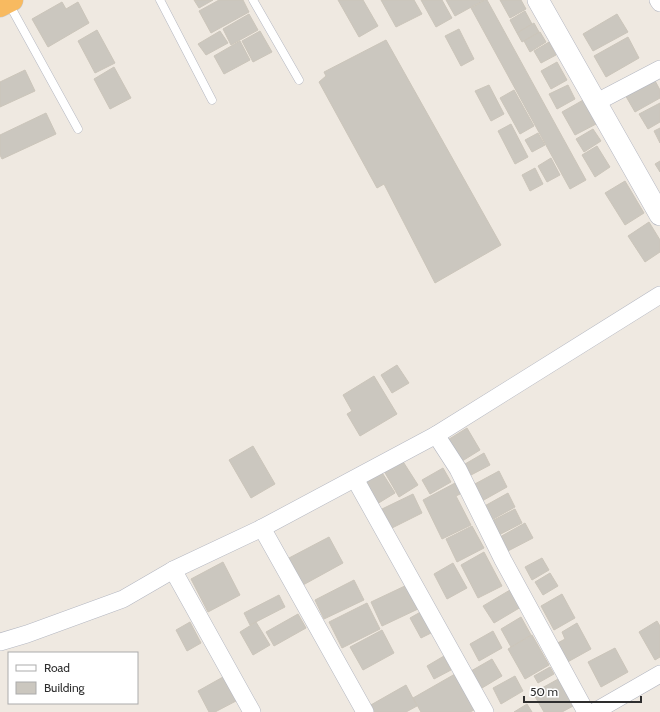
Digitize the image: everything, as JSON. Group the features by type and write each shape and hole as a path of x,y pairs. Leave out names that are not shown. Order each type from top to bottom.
{"street":[{"path":"538,0 595,103 637,172 660,215"},
{"path":"595,103 660,69"},
{"path":"0,642 94,611 123,599 173,570 262,528 436,435 660,295"},
{"path":"436,435 458,469 503,560 586,712"},
{"path":"355,478 485,712"},
{"path":"262,528 365,712"},
{"path":"173,570 252,712"},
{"path":"594,712 660,674"}],"lane":[{"path":"160,0 212,100"},
{"path":"253,0 299,80"},
{"path":"7,3 78,129"}],"building":[{"path":"194,0 213,0 199,8"},
{"path":"219,0 243,0 249,12 211,33 199,11"},
{"path":"338,0 363,0 378,26 359,37"},
{"path":"381,0 414,0 422,14 396,27"},
{"path":"421,0 442,0 452,18 436,27"},
{"path":"446,0 484,0 455,16"},
{"path":"487,0 586,180 570,189 471,8"},
{"path":"500,0 521,0 526,9 510,18"},
{"path":"62,2 66,9 78,2 89,23 48,47 32,19"},
{"path":"525,11 532,24 517,33 510,20"},
{"path":"249,14 258,30 231,45 223,29"},
{"path":"617,14 628,32 593,51 583,34"},
{"path":"534,23 539,32 522,42 517,33"},
{"path":"459,29 474,59 461,66 445,36"},
{"path":"97,30 115,63 95,73 78,41"},
{"path":"220,31 228,43 206,55 198,44"},
{"path":"260,31 272,52 253,62 242,41"},
{"path":"540,32 546,42 530,52 524,41"},
{"path":"628,37 639,58 606,77 594,56"},
{"path":"386,40 501,245 435,283 384,184 377,188 319,82 326,76 324,72"},
{"path":"240,41 250,60 224,74 214,56"},
{"path":"549,42 556,55 541,63 534,51"},
{"path":"557,62 567,80 551,89 541,71"},
{"path":"114,67 131,98 110,109 94,79"},
{"path":"25,70 35,91 0,107 0,82"},
{"path":"653,77 660,90 660,98 635,112 624,93"},
{"path":"489,85 504,114 491,121 475,91"},
{"path":"568,85 575,99 557,109 549,94"},
{"path":"514,90 534,126 520,134 500,98"},
{"path":"585,99 598,123 575,135 562,112"},
{"path":"660,103 660,122 648,129 639,114"},
{"path":"46,113 56,134 2,159 0,155 0,135"},
{"path":"511,124 528,157 515,164 498,131"},
{"path":"660,128 660,143 654,131"},
{"path":"593,129 601,141 584,152 576,139"},
{"path":"538,133 545,145 532,152 525,140"},
{"path":"597,146 610,167 595,177 582,155"},
{"path":"551,158 560,175 547,182 538,166"},
{"path":"660,161 660,172 655,164"},
{"path":"535,168 543,184 530,191 522,175"},
{"path":"625,181 644,213 625,225 605,193"},
{"path":"649,222 660,240 660,252 645,262 628,236"},
{"path":"397,365 409,383 392,393 381,375"},
{"path":"374,376 397,414 360,436 347,414 352,411 343,395"},
{"path":"467,428 480,450 459,463 446,441"},
{"path":"253,446 275,484 251,498 229,460"},
{"path":"484,453 490,465 471,475 465,464"},
{"path":"402,460 418,485 399,497 384,471"},
{"path":"443,468 451,482 430,494 422,480"},
{"path":"381,471 395,493 377,504 364,481"},
{"path":"499,471 507,487 482,501 473,485"},
{"path":"457,482 462,493 456,496 471,525 442,539 423,500"},
{"path":"508,493 515,507 488,522 481,508"},
{"path":"413,494 422,513 392,528 382,509"},
{"path":"515,509 522,523 495,537 488,523"},
{"path":"525,523 533,538 506,552 498,538"},
{"path":"472,526 484,548 457,562 446,539"},
{"path":"329,537 343,563 303,585 289,558"},
{"path":"484,552 502,586 478,598 461,565"},
{"path":"542,558 549,570 532,580 525,567"},
{"path":"223,562 240,595 208,612 191,579"},
{"path":"453,563 467,588 447,599 434,574"},
{"path":"550,573 558,586 543,595 535,582"},
{"path":"354,580 364,600 324,619 315,600"},
{"path":"407,585 418,609 382,626 371,602"},
{"path":"510,590 521,607 494,623 483,606"},
{"path":"562,594 575,618 554,630 541,606"},
{"path":"279,595 285,607 250,625 244,613"},
{"path":"367,603 380,629 342,648 329,622"},
{"path":"424,610 435,631 421,638 410,618"},
{"path":"298,614 306,628 274,646 266,632"},
{"path":"521,617 531,635 511,647 501,629"},
{"path":"657,621 660,626 660,657 655,660 639,632"},
{"path":"190,622 201,643 187,651 176,630"},
{"path":"256,622 270,645 253,655 240,632"},
{"path":"577,623 591,649 564,664 554,645 565,639 562,632"},
{"path":"382,630 394,653 363,670 350,647"},
{"path":"493,631 502,648 479,661 470,644"},
{"path":"532,635 549,665 525,679 508,649"},
{"path":"615,648 628,672 601,687 588,662"},
{"path":"444,656 451,670 434,679 427,666"},
{"path":"492,659 502,676 482,688 471,671"},
{"path":"550,667 554,674 538,683 534,676"},
{"path":"455,674 474,710 470,712 421,712 413,698"},
{"path":"515,676 523,691 501,704 493,688"},
{"path":"223,677 236,701 215,712 209,712 198,691"},
{"path":"560,678 575,705 562,712 544,712 533,693"},
{"path":"406,685 417,706 406,712 373,712 369,706"},
{"path":"527,704 532,712 514,712"}]}
